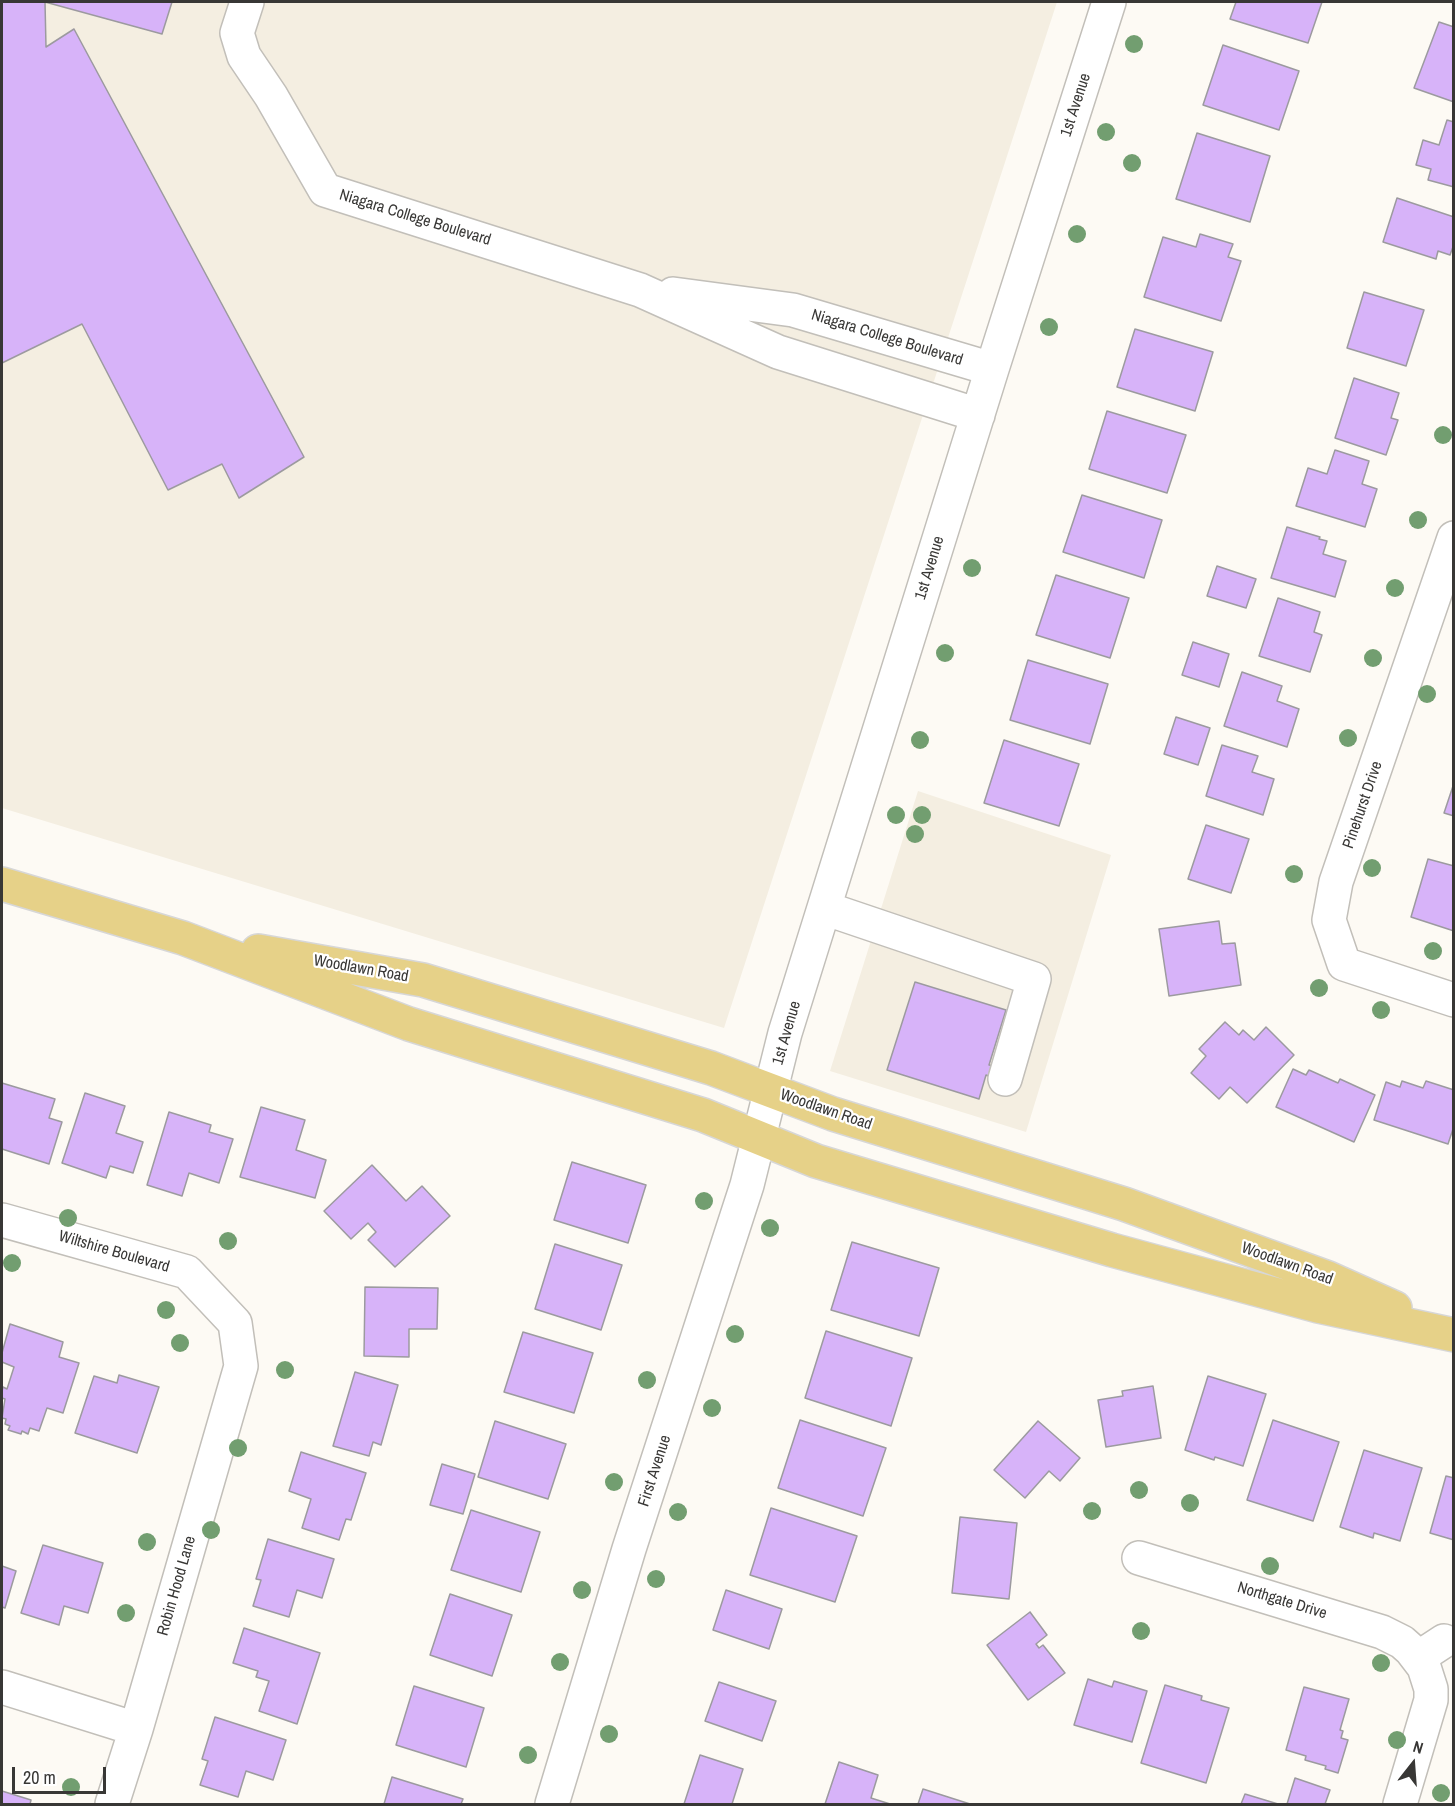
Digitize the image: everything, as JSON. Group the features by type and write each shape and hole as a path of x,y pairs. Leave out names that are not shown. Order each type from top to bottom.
{"main road":[{"name":"Woodlawn Road","path":"2,884 183,938 409,1024 702,1115 816,1161 1112,1250 1318,1306 1454,1335"},
{"name":"Woodlawn Road","path":"183,938 423,980 711,1068 833,1114 1124,1204 1328,1278 1454,1335"}],"street":[{"name":"Niagara College Boulevard","path":"247,2 237,33 244,56 271,96 325,190 640,290 778,352 978,415"},
{"name":"1st Avenue","path":"759,1138 786,1033 824,908 1109,2"},
{"name":"Niagara College Boulevard","path":"640,290 793,310 992,369"},
{"name":"Pinehurst Drive","path":"1454,538 1336,882 1329,920 1344,964 1454,1000"},
{"path":"824,908 1034,979 1005,1079"},
{"name":"First Avenue","path":"552,1804 629,1549 743,1197 759,1138"},
{"name":"Wiltshire Boulevard","path":"2,1220 187,1272 235,1323 241,1366"},
{"name":"Robin Hood Lane","path":"112,1804 136,1729 241,1366"},
{"name":"Northgate Drive","path":"1140,1558 1382,1632 1402,1642 1431,1649 1428,1678 1431,1701 1400,1804"},
{"path":"2,1687 136,1729"}],"shaded area":[{"path":"2,2 1057,2 724,1028 2,808"},
{"path":"918,791 1111,855 1026,1132 830,1071"}],"building":[{"path":"2,2 45,2 46,47 74,29 304,457 239,498 222,464 168,490 82,324 2,363"},
{"path":"45,2 172,2 162,34"},
{"path":"1236,2 1322,2 1308,43 1230,19"},
{"path":"1439,22 1454,27 1454,102 1414,88"},
{"path":"1223,45 1299,71 1279,130 1203,105"},
{"path":"1447,120 1454,122 1454,187 1428,180 1431,169 1416,165 1423,140 1439,145"},
{"path":"1197,133 1270,156 1250,222 1176,199"},
{"path":"1397,198 1454,217 1454,244 1450,255 1438,251 1436,259 1383,242"},
{"path":"1200,234 1233,244 1228,257 1241,261 1221,321 1144,297 1163,237 1196,247"},
{"path":"1364,292 1424,310 1406,366 1347,348"},
{"path":"1135,329 1213,352 1195,411 1117,387"},
{"path":"1354,378 1399,393 1391,418 1398,420 1386,455 1335,438"},
{"path":"1107,411 1186,435 1167,493 1089,469"},
{"path":"1335,450 1369,461 1362,484 1377,489 1365,527 1296,506 1308,468 1327,474"},
{"path":"1082,495 1162,520 1144,578 1063,552"},
{"path":"1287,527 1327,541 1323,554 1346,561 1335,597 1271,578"},
{"path":"1217,566 1256,579 1246,608 1207,596"},
{"path":"1056,575 1129,598 1110,658 1036,635"},
{"path":"1278,598 1320,612 1314,632 1322,635 1310,672 1259,656"},
{"path":"1193,642 1229,654 1219,687 1182,675"},
{"path":"1028,660 1108,684 1090,744 1010,720"},
{"path":"1242,672 1282,686 1277,701 1299,709 1287,747 1224,726"},
{"path":"1176,717 1210,728 1198,765 1164,754"},
{"path":"1004,740 1079,764 1059,826 984,803"},
{"path":"1222,745 1258,756 1252,772 1274,779 1263,815 1206,796"},
{"path":"1454,783 1454,816 1444,813"},
{"path":"1206,825 1249,839 1231,893 1188,879"},
{"path":"1428,859 1454,866 1454,931 1411,917"},
{"path":"1219,921 1222,944 1235,943 1241,985 1169,996 1159,929"},
{"path":"915,982 1006,1010 989,1065 994,1066 991,1077 986,1075 979,1099 887,1070"},
{"path":"1225,1022 1239,1035 1243,1030 1254,1040 1266,1027 1294,1055 1247,1103 1230,1087 1219,1099 1191,1073 1206,1056 1199,1049"},
{"path":"1293,1069 1306,1075 1309,1070 1338,1083 1340,1079 1375,1095 1354,1142 1276,1107"},
{"path":"1402,1081 1423,1088 1426,1081 1454,1090 1454,1126 1448,1144 1374,1120 1386,1082 1400,1087"},
{"path":"2,1083 55,1099 49,1118 62,1122 49,1164 2,1149"},
{"path":"85,1093 125,1106 116,1133 143,1142 133,1173 110,1166 106,1178 62,1163"},
{"path":"261,1107 305,1120 296,1150 326,1160 315,1198 240,1177"},
{"path":"169,1112 211,1125 209,1132 233,1139 219,1183 189,1173 182,1196 147,1185"},
{"path":"572,1162 646,1185 628,1243 554,1220"},
{"path":"372,1165 406,1201 422,1186 450,1216 395,1267 368,1240 376,1232 368,1223 351,1239 324,1211"},
{"path":"852,1242 939,1268 919,1336 831,1310"},
{"path":"555,1244 622,1265 601,1330 535,1309"},
{"path":"365,1287 438,1288 437,1329 409,1329 409,1357 364,1356"},
{"path":"10,1324 63,1342 59,1357 79,1363 63,1413 47,1408 39,1431 30,1428 28,1434 8,1430 10,1426 5,1424 6,1419 2,1418 5,1399 2,1398 2,1391 3,1387 7,1389 14,1367 2,1362 2,1353"},
{"path":"826,1331 912,1358 891,1426 805,1398"},
{"path":"523,1332 593,1353 574,1413 504,1392"},
{"path":"355,1372 398,1385 381,1445 373,1442 369,1456 333,1446"},
{"path":"119,1375 159,1387 137,1453 75,1433 94,1376 117,1383"},
{"path":"1208,1376 1266,1394 1243,1466 1215,1457 1214,1460 1185,1450"},
{"path":"1153,1386 1161,1438 1106,1447 1098,1400 1123,1396 1122,1391"},
{"path":"800,1420 886,1448 863,1516 778,1488"},
{"path":"1273,1420 1339,1442 1313,1521 1247,1500"},
{"path":"495,1421 566,1444 548,1499 478,1477"},
{"path":"1038,1421 1080,1458 1060,1481 1049,1471 1025,1498 994,1470"},
{"path":"1364,1450 1422,1468 1400,1541 1374,1533 1373,1538 1340,1527"},
{"path":"301,1452 366,1473 351,1520 346,1519 339,1540 302,1528 311,1499 289,1491"},
{"path":"442,1464 475,1474 463,1514 430,1505"},
{"path":"1446,1476 1454,1478 1454,1540 1430,1533"},
{"path":"771,1508 857,1536 835,1602 750,1575"},
{"path":"471,1510 540,1532 521,1592 451,1570"},
{"path":"960,1517 1017,1523 1009,1599 952,1593"},
{"path":"268,1539 334,1559 322,1598 297,1590 289,1617 253,1606 261,1580 256,1579"},
{"path":"43,1545 103,1563 88,1613 64,1606 59,1625 21,1613"},
{"path":"2,1566 16,1571 5,1608 2,1607"},
{"path":"726,1590 782,1609 769,1649 713,1630"},
{"path":"450,1594 512,1615 492,1676 430,1655"},
{"path":"1030,1612 1047,1635 1036,1644 1039,1648 1043,1645 1065,1673 1028,1700 987,1645"},
{"path":"244,1628 320,1653 297,1724 259,1711 269,1681 256,1677 258,1671 233,1663"},
{"path":"1088,1679 1112,1687 1114,1681 1147,1691 1132,1742 1074,1725"},
{"path":"719,1682 776,1701 762,1741 705,1721"},
{"path":"1165,1685 1202,1696 1201,1700 1229,1708 1206,1783 1141,1763"},
{"path":"414,1686 484,1708 466,1767 396,1745"},
{"path":"1304,1687 1349,1699 1340,1730 1343,1731 1341,1738 1348,1740 1338,1773 1325,1769 1326,1766 1305,1760 1306,1756 1286,1750"},
{"path":"215,1717 286,1740 273,1780 246,1771 238,1797 200,1785 208,1761 202,1759"},
{"path":"700,1755 743,1769 732,1804 684,1804"},
{"path":"839,1762 878,1775 871,1798 890,1804 825,1804"},
{"path":"392,1777 463,1799 461,1804 384,1804"},
{"path":"1295,1778 1330,1790 1325,1804 1287,1804"},
{"path":"923,1789 970,1804 918,1804"},
{"path":"2,1791 31,1800 30,1804 2,1804"},
{"path":"1245,1794 1278,1804 1241,1804"}]}
